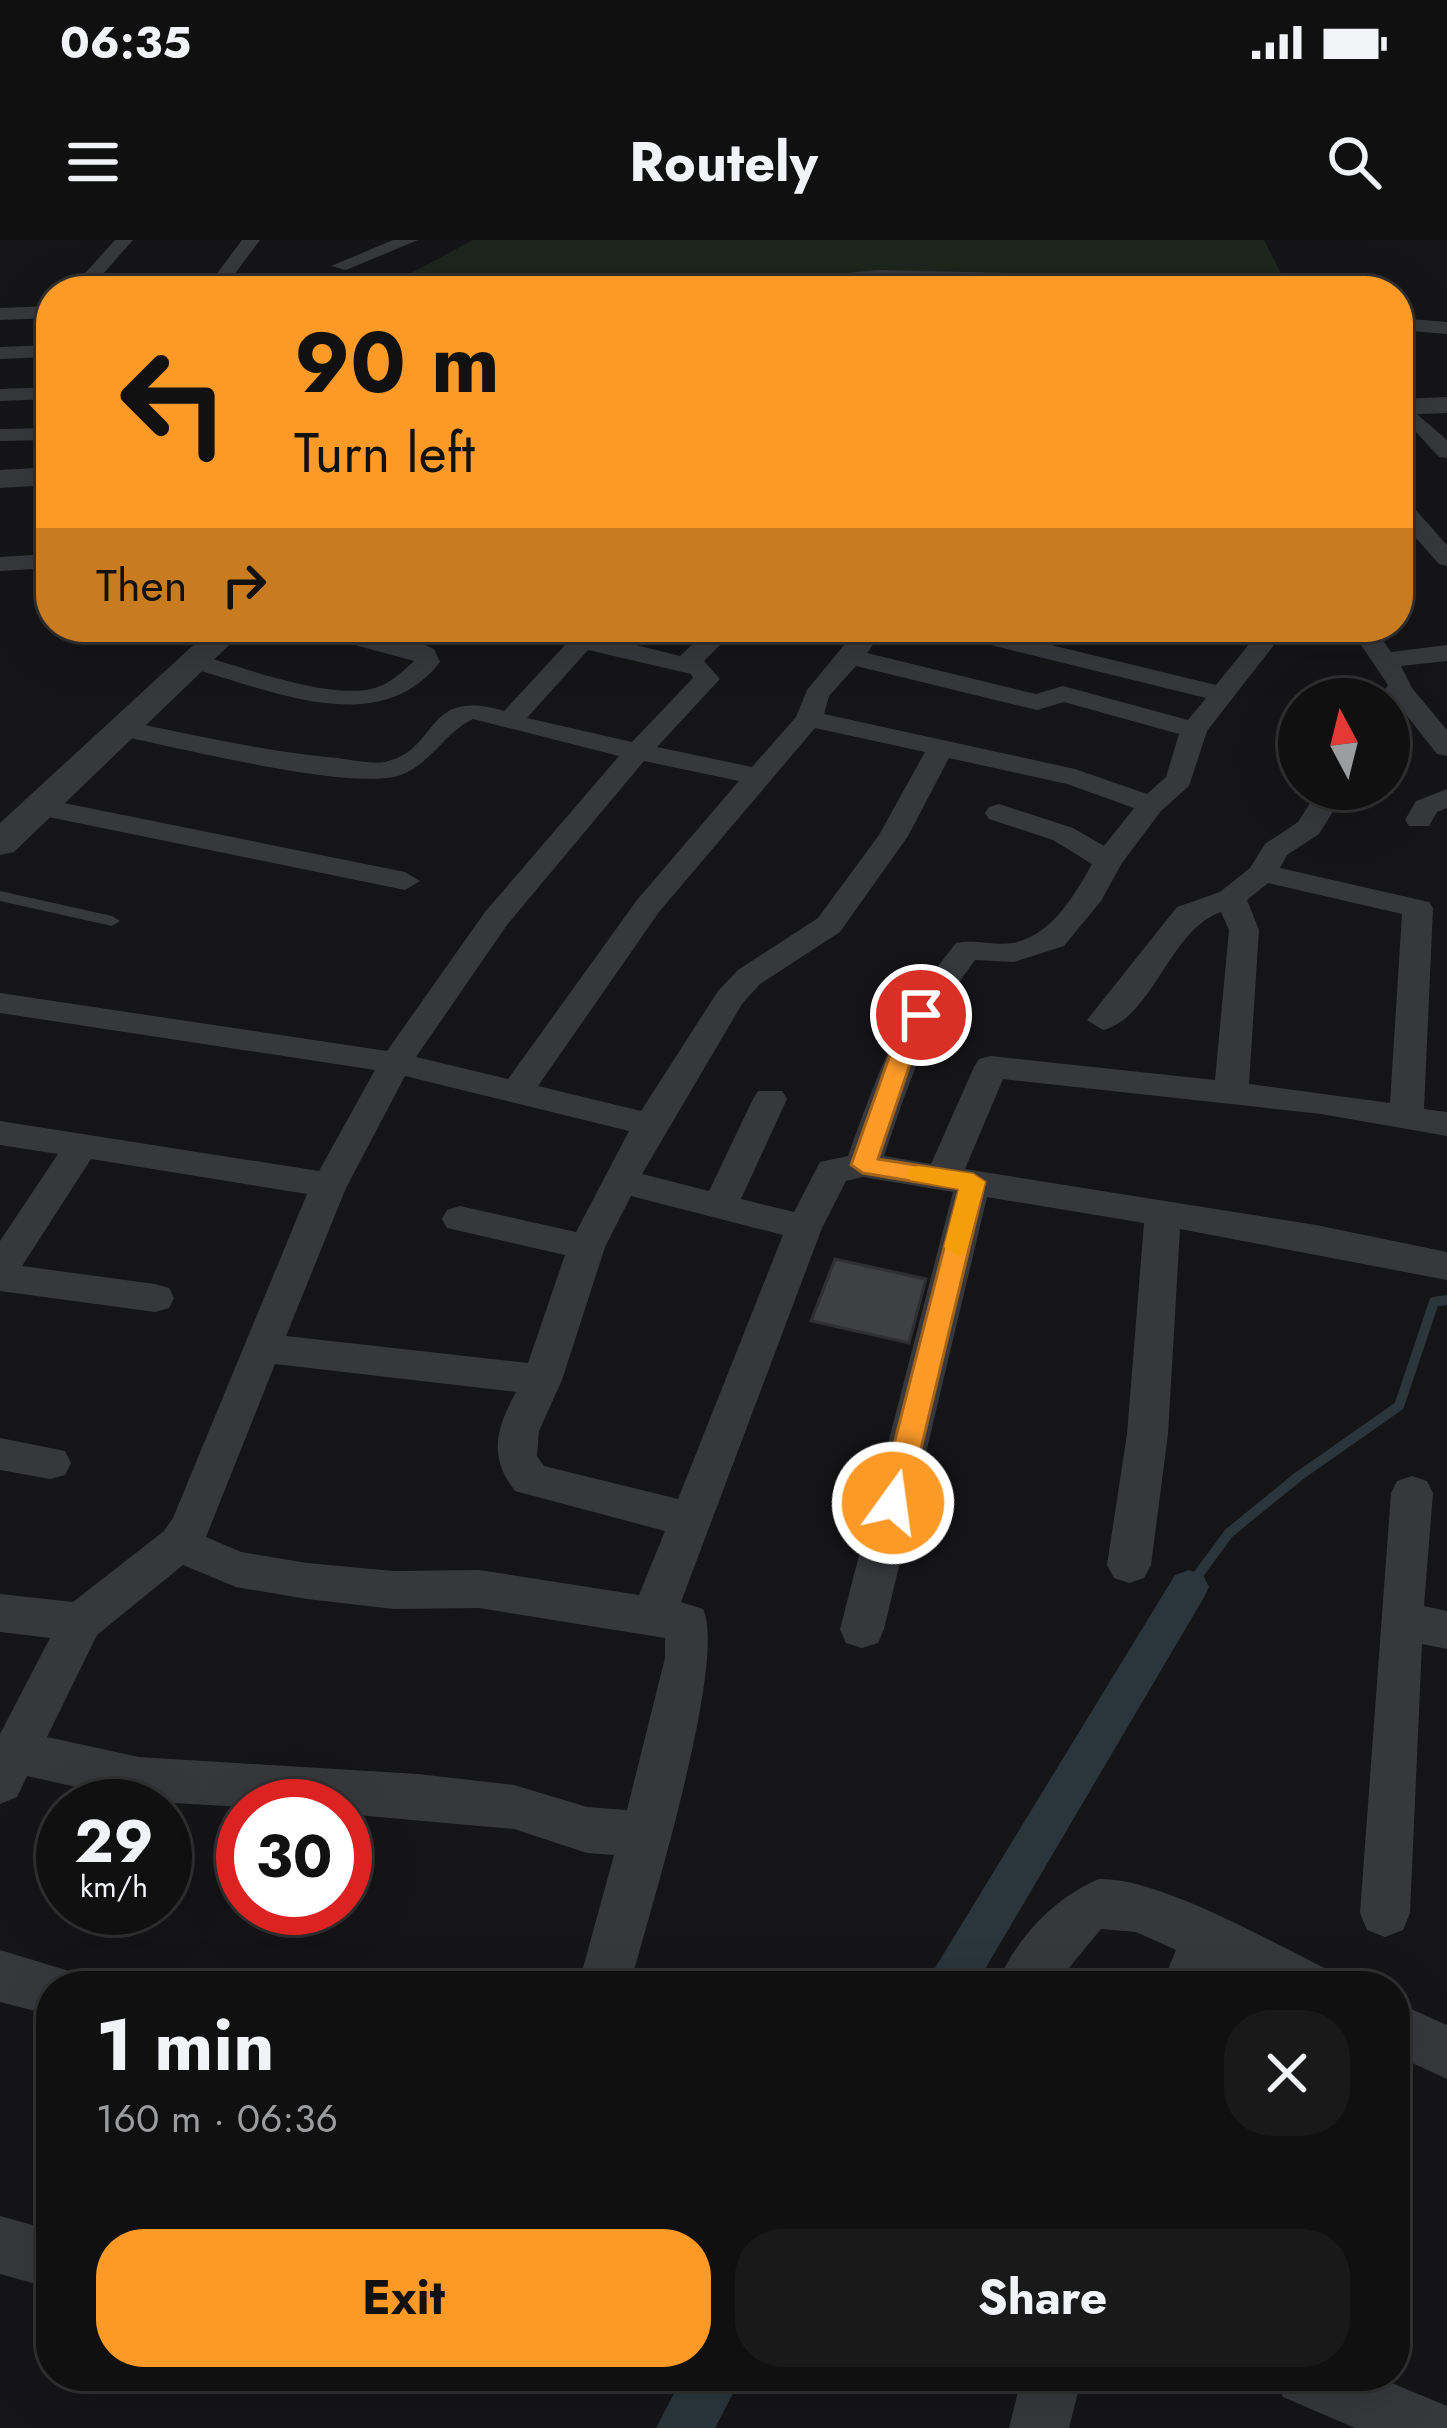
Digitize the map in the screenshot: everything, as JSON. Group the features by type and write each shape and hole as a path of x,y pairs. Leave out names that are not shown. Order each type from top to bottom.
{"street":[{"path":"92,276 124,240"},
{"path":"224,276 251,240"},
{"path":"348,240 337,276 410,240"},
{"path":"868,276 906,276"},
{"path":"0,314 36,313"},
{"path":"1413,325 1447,328"},
{"path":"1413,345 1447,343"},
{"path":"0,353 36,352"},
{"path":"0,395 36,394"},
{"path":"1413,411 1447,409"},
{"path":"1413,422 1447,452"},
{"path":"0,435 36,434"},
{"path":"0,482 36,480"},
{"path":"1413,521 1447,559"},
{"path":"0,564 36,562"},
{"path":"9,833 213,642"},
{"path":"195,662 338,696 376,697 409,680 427,662 425,654 416,650 381,642"},
{"path":"510,721 581,642"},
{"path":"586,642 700,668 707,679 637,749 504,911 396,1063 329,1185 191,1525 178,1544 81,1622 8,1767 437,1798 514,1808 586,1830 646,1834"},
{"path":"685,665 709,642"},
{"path":"516,1093 648,906 809,719 825,683 852,657 859,642"},
{"path":"1008,642 1222,694"},
{"path":"863,1165 904,1046 939,985 967,950 1014,953 1053,939 1090,895 1108,861 1151,805 1179,780 1194,730 1256,642"},
{"path":"1372,642 1397,678"},
{"path":"1385,660 1447,653"},
{"path":"852,657 1037,702 1063,694 1194,730"},
{"path":"124,729 296,763 386,771 413,760 458,715 474,711 596,744 758,777"},
{"path":"1410,712 1447,748"},
{"path":"809,719 1075,777 1151,805"},
{"path":"691,1520 530,1479 516,1466 512,1453 542,1380 586,1246 650,1125 729,998 749,977 829,925 893,836 941,748"},
{"path":"1420,820 1426,807 1447,797"},
{"path":"1103,1020 1143,976 1188,913 1231,898 1262,873 1275,850 1309,828 1320,810"},
{"path":"999,813 1064,834 1108,861"},
{"path":"9,833 405,881"},
{"path":"1262,873 1432,910 1411,977 1413,1068 1406,1117"},
{"path":"1231,898 1244,930 1232,1093"},
{"path":"0,1003 396,1063 650,1125"},
{"path":"862,1629 958,1180 991,1067 1232,1093 1447,1124"},
{"path":"720,1205 770,1099"},
{"path":"0,1133 329,1185"},
{"path":"82,1145 0,1274 155,1298"},
{"path":"652,1618 804,1228 833,1171 863,1165 1316,1238 1447,1267"},
{"path":"620,1181 804,1228"},
{"path":"1129,1565 1142,1505 1153,1403 1162,1216"},
{"path":"460,1219 586,1246"},
{"path":"264,1348 542,1380"},
{"path":"0,1454 50,1463"},
{"path":"1385,1913 1424,1625 1412,1493"},
{"path":"178,1544 236,1569 307,1581 394,1590 479,1589 687,1622 688,1658 608,1971"},
{"path":"0,1613 81,1622"},
{"path":"1033,1971 1074,1918 1105,1900 1123,1900 1276,1971"},
{"path":"1193,1971 1207,1938"},
{"path":"0,1976 36,1985"},
{"path":"1410,2035 1447,2053"},
{"path":"0,2245 36,2255"},
{"path":"1039,2428 1048,2391"},
{"path":"1339,2391 1426,2428"}],"lane":[{"path":"0,896 112,922"}],"shaded area":[{"path":"473,240 1264,240 1282,276 406,276"}],"building":[{"path":"835,1259 926,1279 909,1343 811,1321"}],"waterway":[{"path":"1189,1587 1229,1533 1299,1476 1399,1406 1434,1302 1447,1300"},
{"path":"957,1971 1189,1587"},
{"path":"684,2428 705,2391"}],"slow traffic":[{"path":"919,1174 973,1182 957,1247"}],"route":[{"path":"893,1503 973,1182 863,1165 904,1046 921,1015"}]}
